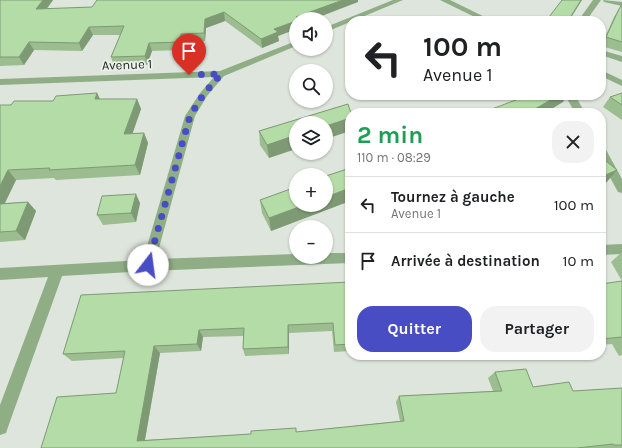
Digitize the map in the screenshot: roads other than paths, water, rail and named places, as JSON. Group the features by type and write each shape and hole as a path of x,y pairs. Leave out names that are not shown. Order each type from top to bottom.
{"street":[{"path":"360,16 399,0"},
{"path":"444,0 478,16"},
{"path":"586,16 597,0"},
{"path":"607,0 622,4"},
{"path":"333,27 345,22"},
{"name":"Avenue 1","path":"0,82 221,74 289,46"},
{"path":"606,53 622,58"},
{"path":"148,265 190,116 203,95 221,74"},
{"path":"606,76 622,83"},
{"path":"606,160 622,189"},
{"path":"606,250 622,249"},
{"path":"0,274 148,265 345,258"},
{"path":"0,427 57,270"}]}
